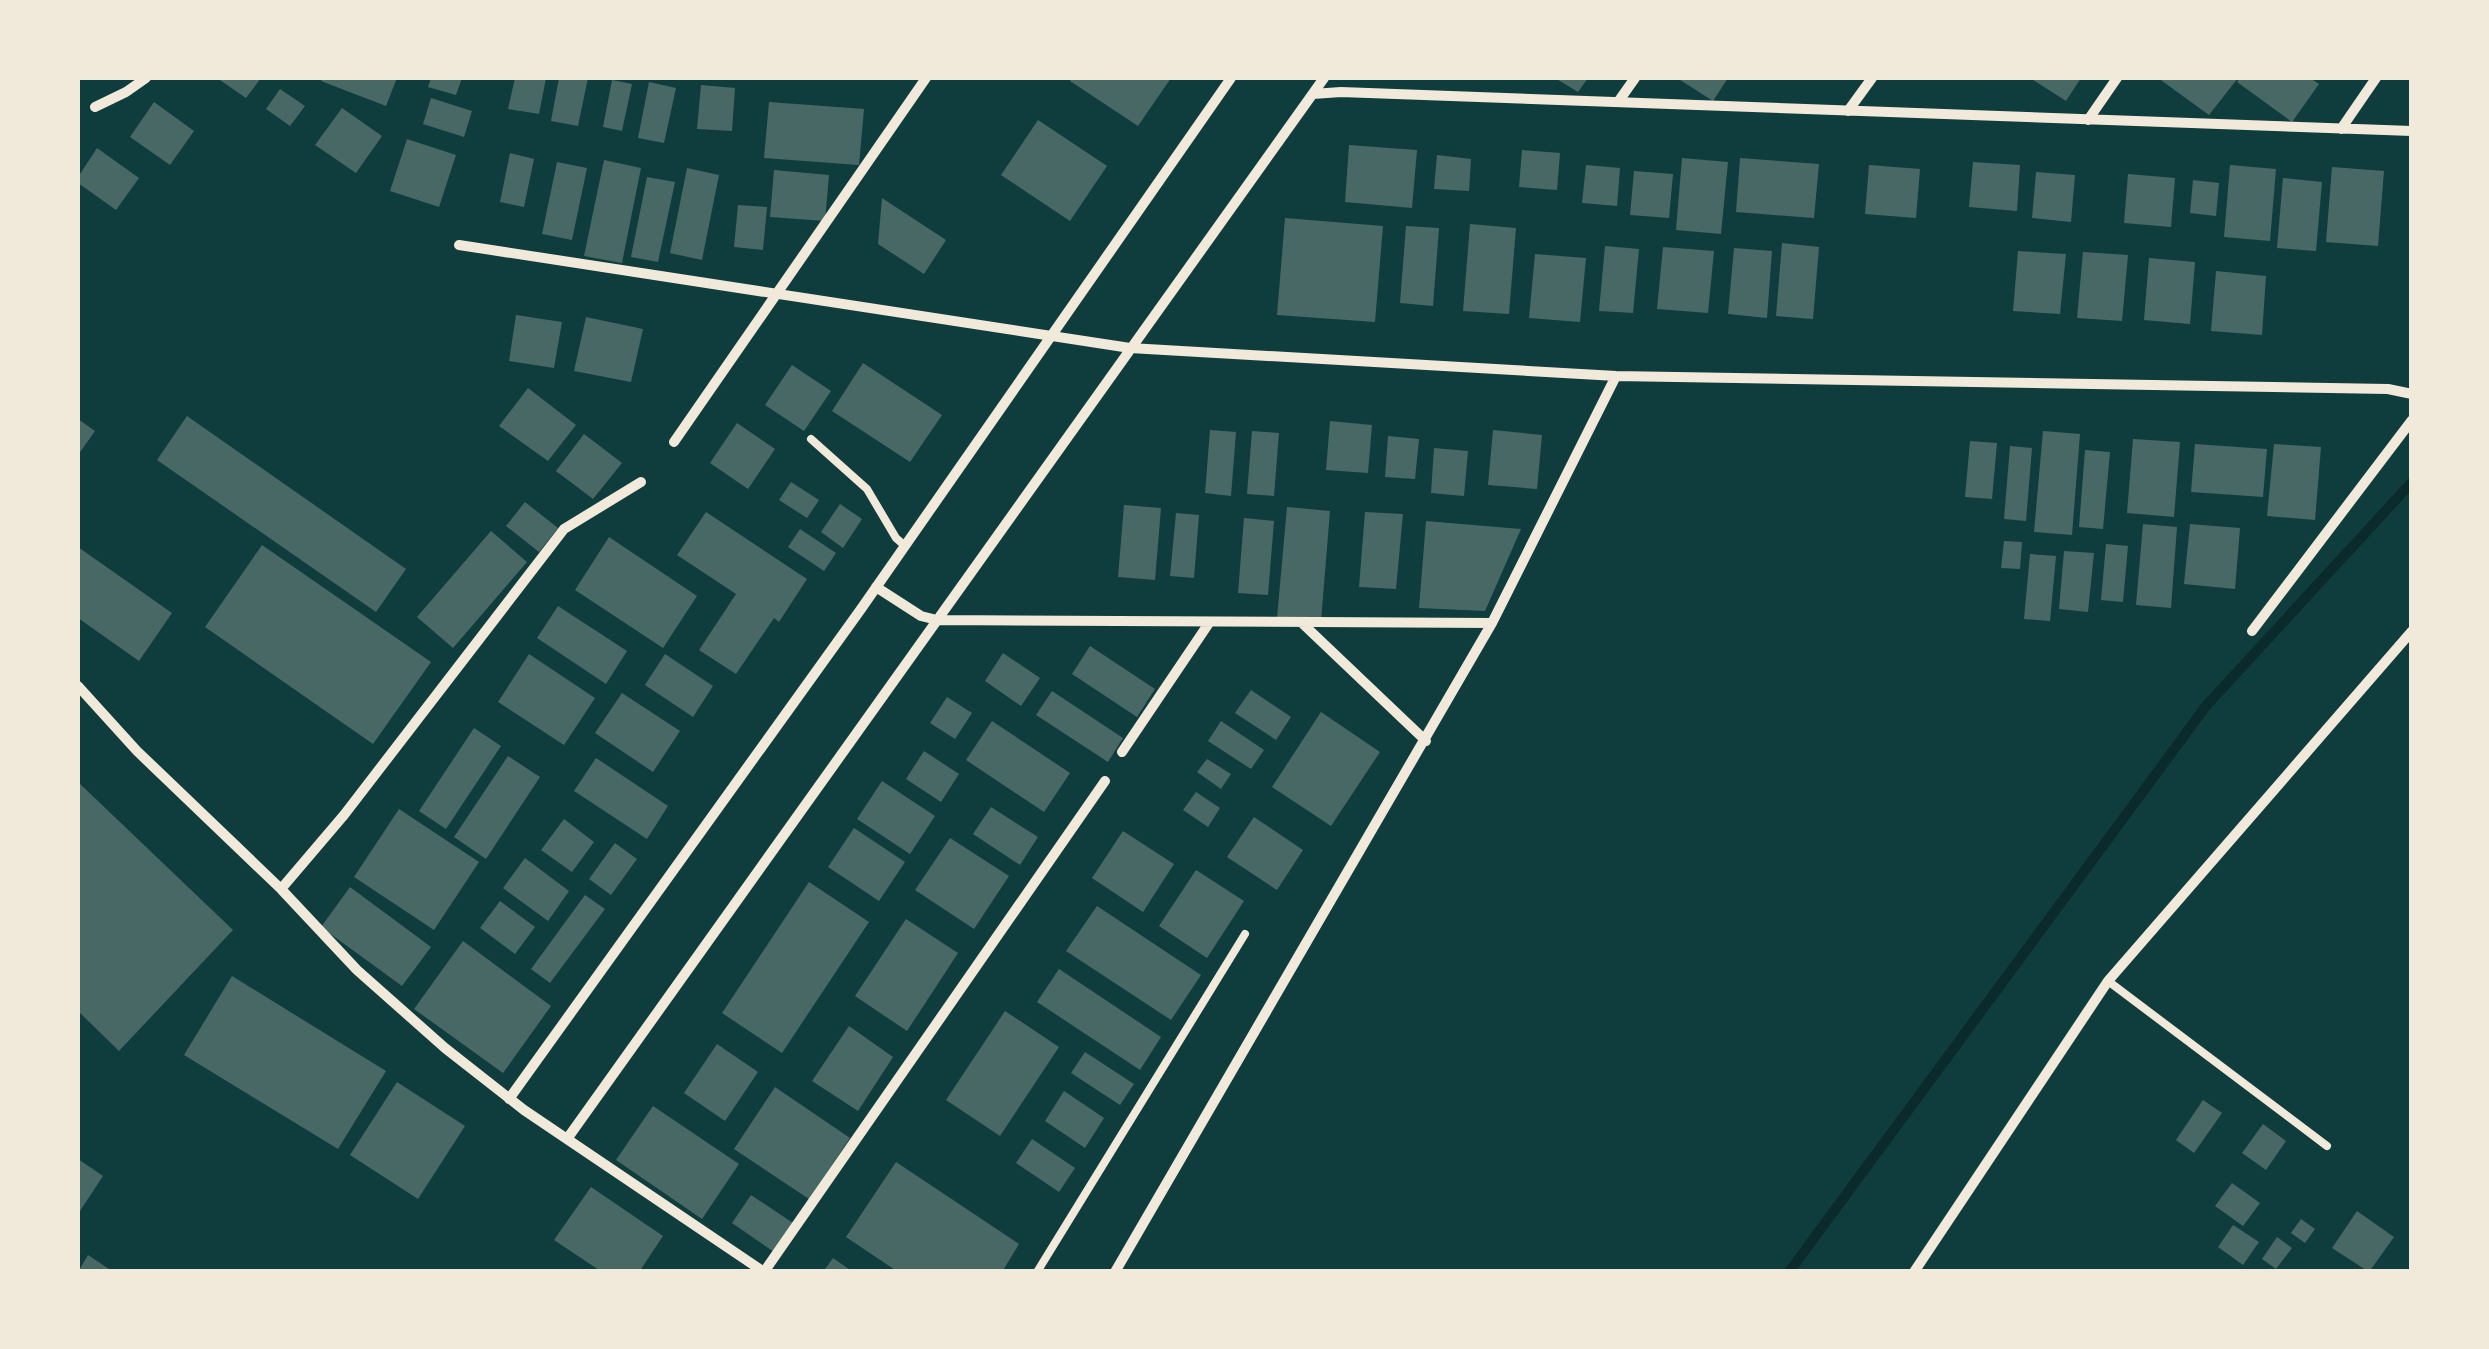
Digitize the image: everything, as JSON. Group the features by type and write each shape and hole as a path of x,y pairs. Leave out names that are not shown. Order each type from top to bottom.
{"street":[{"path":"95,107 146,78"},
{"path":"674,442 926,78"},
{"path":"509,1100 876,587 1231,78"},
{"path":"566,1139 1324,78"},
{"path":"1618,102 1635,78"},
{"path":"1848,111 1872,78"},
{"path":"2088,120 2117,78"},
{"path":"2341,129 2376,78"},
{"path":"1312,94 2412,132"},
{"path":"459,245 1130,348 1616,376 2388,389 2412,394"},
{"path":"1115,1272 1492,623 1616,376"},
{"path":"2252,630 2412,420"},
{"path":"280,889 344,814 564,528 641,482"},
{"path":"876,587 921,616 937,620 1492,623"},
{"path":"1122,752 1209,623"},
{"path":"1303,624 1426,741"},
{"path":"1914,1272 2108,981 2412,631"},
{"path":"78,686 137,751 280,889 357,970 509,1100 764,1272 1105,781"}],"lane":[{"path":"812,440 867,488 904,545"},
{"path":"1037,1272 1245,934"},
{"path":"2108,981 2326,1146"}],"building":[{"path":"217,78 261,78 246,98"},
{"path":"397,78 386,106 321,81"},
{"path":"431,78 462,78 456,95 428,87"},
{"path":"515,78 546,78 539,114 508,109"},
{"path":"559,78 588,78 578,126 551,121"},
{"path":"1171,78 1138,126 1070,81"},
{"path":"1555,78 1588,78 1578,92"},
{"path":"1677,78 1728,78 1713,101"},
{"path":"2030,78 2081,78 2066,101"},
{"path":"2158,78 2238,78 2209,115"},
{"path":"2240,78 2310,78 2319,84 2292,122 2237,82"},
{"path":"612,80 632,84 622,131 603,127"},
{"path":"649,82 676,88 664,143 638,138"},
{"path":"701,85 735,88 732,131 697,129"},
{"path":"280,89 305,106 290,126 266,109"},
{"path":"431,98 472,111 464,137 423,124"},
{"path":"154,102 194,131 170,165 130,137"},
{"path":"769,102 864,109 859,165 764,158"},
{"path":"342,108 382,136 356,173 315,145"},
{"path":"1038,120 1107,166 1070,221 1001,175"},
{"path":"407,139 456,155 439,207 390,191"},
{"path":"1349,145 1417,150 1412,208 1345,202"},
{"path":"97,148 139,178 116,210 78,183"},
{"path":"1522,150 1560,153 1557,190 1519,187"},
{"path":"510,153 534,159 524,207 500,202"},
{"path":"1437,155 1471,159 1469,191 1434,189"},
{"path":"1682,158 1728,162 1721,234 1676,230"},
{"path":"1740,158 1819,164 1814,218 1736,212"},
{"path":"604,160 641,168 622,263 584,256"},
{"path":"557,162 587,168 572,240 542,234"},
{"path":"1973,162 2020,165 2017,211 1969,207"},
{"path":"1586,165 1620,168 1617,206 1582,203"},
{"path":"1869,165 1920,169 1916,218 1865,214"},
{"path":"2230,165 2276,169 2270,241 2224,237"},
{"path":"2332,167 2384,171 2378,246 2326,242"},
{"path":"687,168 719,175 702,260 670,253"},
{"path":"774,170 829,175 825,221 770,217"},
{"path":"1634,171 1673,174 1669,218 1630,215"},
{"path":"2036,172 2075,175 2071,222 2032,218"},
{"path":"2128,174 2175,178 2171,227 2124,223"},
{"path":"647,177 675,182 658,262 631,257"},
{"path":"2283,178 2322,182 2316,251 2277,248"},
{"path":"2193,180 2219,183 2216,216 2190,213"},
{"path":"882,198 946,240 924,274 878,244"},
{"path":"738,205 767,207 763,250 734,247"},
{"path":"1285,218 1383,226 1375,322 1277,315"},
{"path":"1470,224 1516,228 1509,314 1463,311"},
{"path":"1406,226 1439,228 1433,306 1400,303"},
{"path":"1782,243 1819,247 1813,319 1776,316"},
{"path":"1605,246 1639,249 1633,313 1599,311"},
{"path":"1663,247 1714,251 1708,313 1657,309"},
{"path":"1734,248 1772,251 1767,318 1728,314"},
{"path":"2018,251 2066,254 2060,314 2013,311"},
{"path":"2083,252 2128,255 2122,321 2077,318"},
{"path":"1535,254 1586,258 1580,322 1529,318"},
{"path":"2149,258 2195,262 2190,324 2144,320"},
{"path":"2216,271 2266,276 2262,335 2211,331"},
{"path":"516,315 562,322 554,368 509,361"},
{"path":"586,317 643,329 631,382 574,371"},
{"path":"863,363 942,415 910,462 832,411"},
{"path":"792,365 831,391 804,431 765,405"},
{"path":"528,388 576,425 548,461 499,426"},
{"path":"187,416 406,569 376,612 157,460"},
{"path":"78,419 95,431 78,455"},
{"path":"1330,421 1372,425 1368,473 1326,470"},
{"path":"737,423 775,449 748,489 710,463"},
{"path":"1210,430 1236,432 1231,496 1205,493"},
{"path":"1493,430 1542,435 1537,489 1488,485"},
{"path":"1252,431 1279,433 1274,496 1247,494"},
{"path":"2043,431 2080,434 2072,535 2034,532"},
{"path":"584,434 622,463 593,499 556,471"},
{"path":"1388,436 1419,439 1415,479 1385,477"},
{"path":"2133,439 2180,442 2174,517 2127,513"},
{"path":"1970,441 1997,443 1992,499 1965,497"},
{"path":"2195,444 2267,449 2263,497 2191,492"},
{"path":"2274,444 2321,447 2315,520 2267,516"},
{"path":"2010,446 2032,448 2026,521 2004,519"},
{"path":"1434,448 1468,451 1464,496 1431,493"},
{"path":"2085,450 2110,452 2103,529 2079,527"},
{"path":"791,482 819,500 807,518 779,500"},
{"path":"525,502 558,528 539,552 506,526"},
{"path":"840,504 862,519 843,548 821,532"},
{"path":"1124,505 1161,508 1155,580 1118,577"},
{"path":"1287,507 1330,511 1321,621 1277,618"},
{"path":"706,512 807,579 779,622 774,618 736,674 699,650 736,594 677,555"},
{"path":"1365,512 1403,514 1396,589 1359,587"},
{"path":"1176,513 1199,515 1194,578 1170,576"},
{"path":"1244,518 1274,521 1268,595 1238,593"},
{"path":"1426,521 1521,529 1485,611 1419,608"},
{"path":"2143,524 2177,527 2171,608 2136,605"},
{"path":"2190,524 2240,528 2235,589 2184,584"},
{"path":"800,529 836,553 824,571 788,547"},
{"path":"491,531 527,562 453,648 417,617"},
{"path":"609,537 697,596 663,648 575,590"},
{"path":"2004,541 2022,542 2020,569 2001,568"},
{"path":"2106,544 2128,546 2123,602 2101,600"},
{"path":"262,545 431,662 373,744 205,627"},
{"path":"78,547 172,613 139,661 78,618"},
{"path":"2064,551 2094,553 2088,612 2059,609"},
{"path":"2030,554 2056,556 2050,621 2024,619"},
{"path":"558,606 627,651 606,684 537,638"},
{"path":"1090,646 1155,689 1137,717 1072,674"},
{"path":"1003,653 1040,678 1021,706 985,681"},
{"path":"529,654 595,698 564,745 498,702"},
{"path":"665,654 713,686 693,717 645,685"},
{"path":"1251,690 1291,717 1276,740 1235,713"},
{"path":"1052,691 1123,738 1108,762 1036,715"},
{"path":"622,693 680,731 653,772 595,733"},
{"path":"947,697 972,713 955,739 930,723"},
{"path":"1321,712 1380,752 1331,826 1272,787"},
{"path":"992,721 1070,773 1044,812 966,760"},
{"path":"1221,721 1264,750 1251,769 1208,741"},
{"path":"474,728 501,746 446,829 419,811"},
{"path":"924,751 959,774 941,802 906,779"},
{"path":"508,756 540,777 486,859 454,837"},
{"path":"596,758 668,806 647,839 574,791"},
{"path":"1207,759 1231,774 1221,789 1197,772"},
{"path":"882,781 935,816 910,854 857,819"},
{"path":"78,782 233,930 119,1051 78,1011"},
{"path":"1196,792 1220,808 1208,827 1183,810"},
{"path":"991,807 1038,837 1020,865 973,834"},
{"path":"399,809 479,862 434,930 354,877"},
{"path":"1254,817 1303,850 1277,890 1227,857"},
{"path":"564,819 594,842 572,872 541,850"},
{"path":"854,828 905,862 879,901 828,867"},
{"path":"1123,831 1174,864 1143,912 1092,878"},
{"path":"950,838 1009,876 974,929 915,890"},
{"path":"615,843 637,859 611,895 589,879"},
{"path":"525,858 569,891 548,921 503,888"},
{"path":"1196,870 1244,901 1207,958 1159,926"},
{"path":"809,882 869,922 782,1053 722,1013"},
{"path":"350,887 431,947 402,986 321,927"},
{"path":"585,895 605,909 550,983 531,969"},
{"path":"500,901 535,927 515,954 480,928"},
{"path":"1097,906 1201,975 1171,1020 1066,951"},
{"path":"906,919 958,953 907,1031 855,996"},
{"path":"463,941 551,1006 503,1073 414,1009"},
{"path":"1059,969 1161,1037 1140,1070 1037,1002"},
{"path":"232,976 386,1071 338,1149 184,1055"},
{"path":"1005,1011 1059,1047 1000,1136 946,1100"},
{"path":"849,1026 893,1057 858,1111 812,1081"},
{"path":"717,1044 758,1072 725,1121 684,1093"},
{"path":"1085,1052 1134,1084 1120,1105 1071,1073"},
{"path":"397,1082 465,1126 418,1199 350,1155"},
{"path":"775,1087 850,1138 809,1199 734,1149"},
{"path":"1064,1091 1104,1118 1085,1148 1045,1121"},
{"path":"2203,1100 2222,1113 2194,1153 2176,1140"},
{"path":"653,1106 739,1164 702,1219 616,1160"},
{"path":"2263,1124 2286,1141 2266,1170 2242,1153"},
{"path":"1032,1139 1075,1168 1059,1192 1016,1163"},
{"path":"78,1159 103,1176 78,1214"},
{"path":"896,1162 1019,1244 1002,1272 898,1272 846,1237"},
{"path":"2232,1183 2260,1203 2243,1226 2215,1206"},
{"path":"591,1187 663,1236 639,1272 602,1272 554,1240"},
{"path":"751,1195 793,1223 774,1252 732,1223"},
{"path":"2357,1211 2394,1237 2369,1272 2332,1248"},
{"path":"2301,1219 2315,1229 2305,1243 2291,1233"},
{"path":"2233,1225 2259,1242 2243,1265 2218,1247"},
{"path":"2277,1237 2292,1248 2276,1269 2262,1259"},
{"path":"88,1255 109,1269 107,1272 78,1272"},
{"path":"833,1258 853,1272 823,1272"}],"waterway":[{"path":"1789,1272 2206,706 2412,482"}]}
